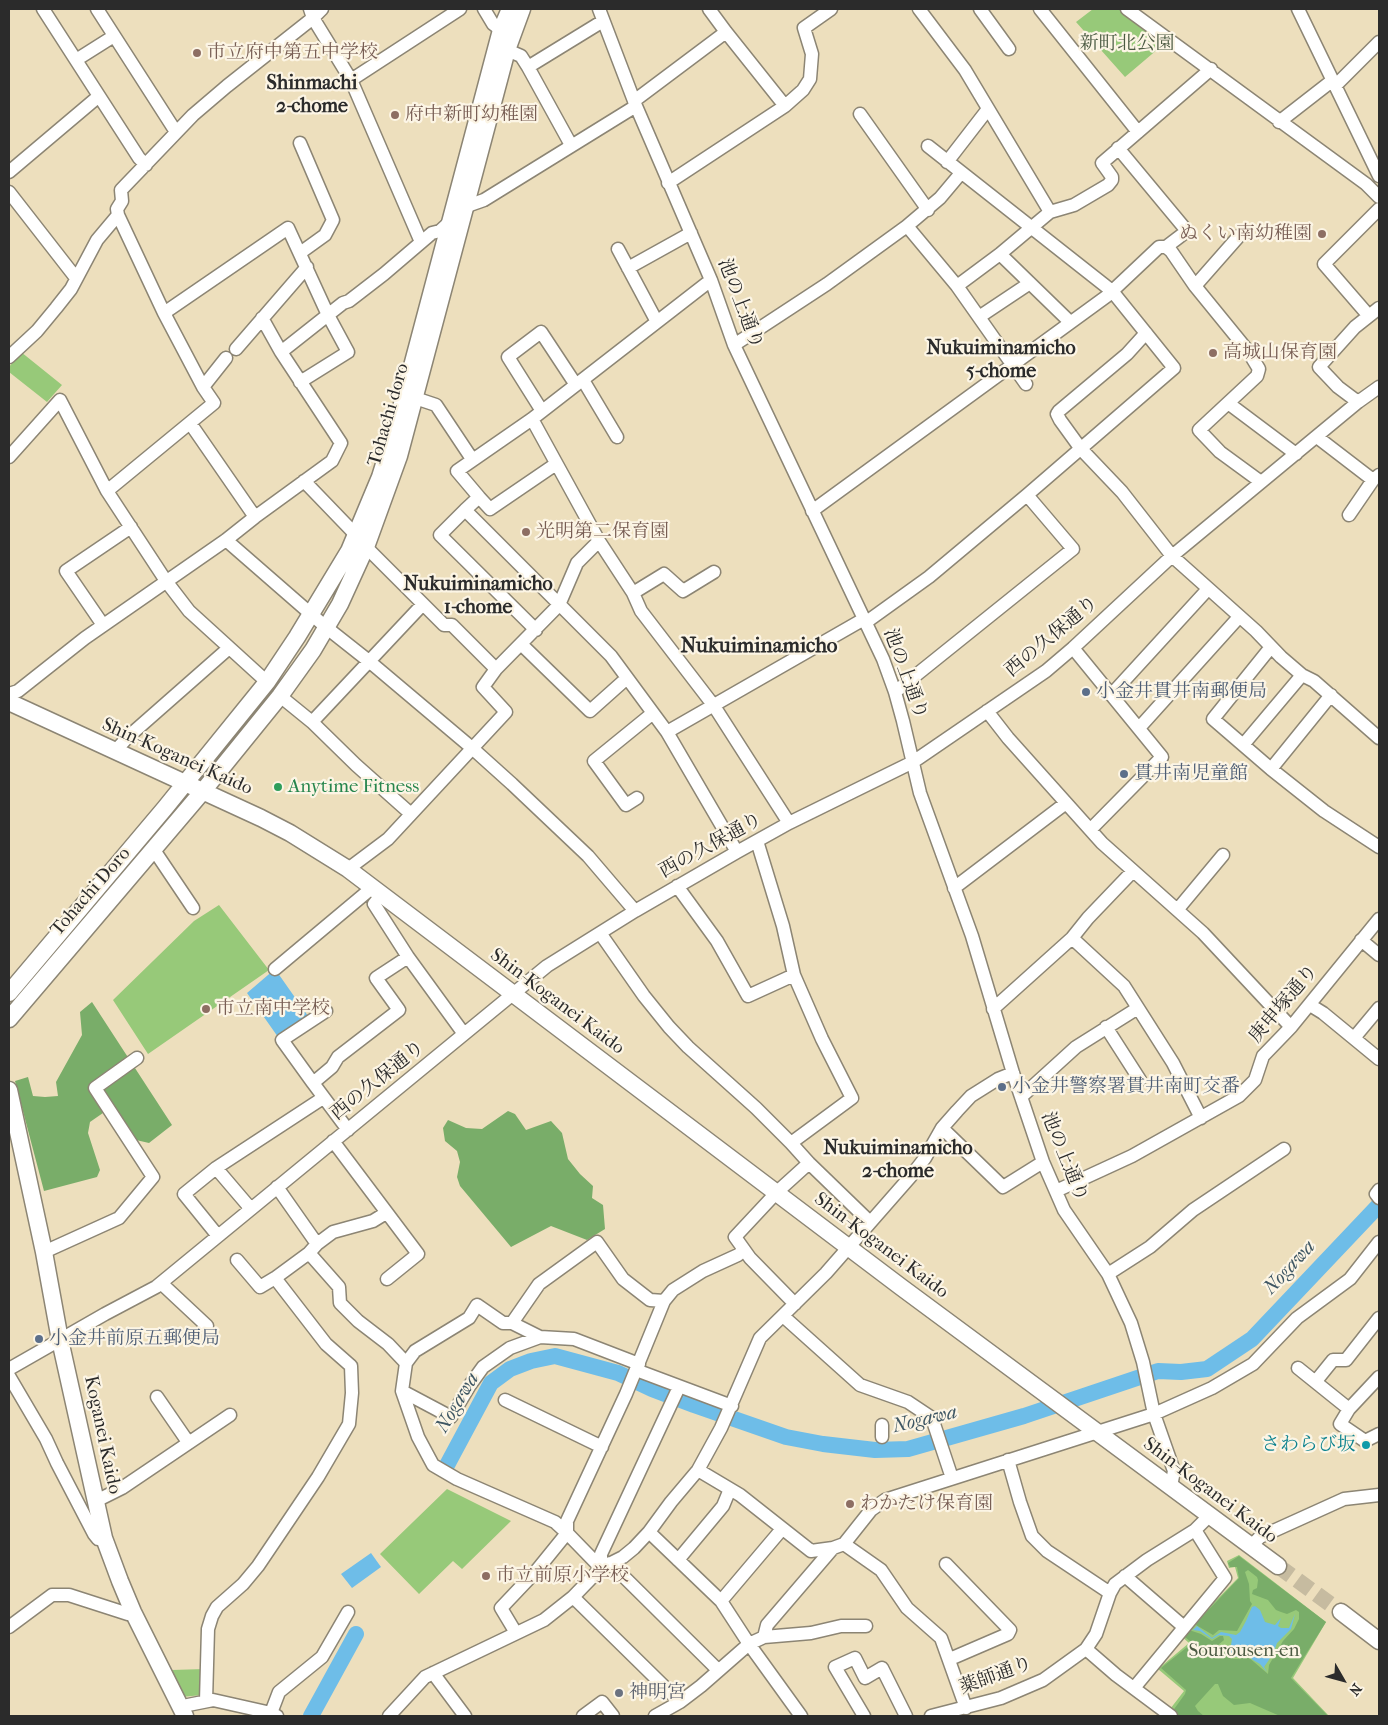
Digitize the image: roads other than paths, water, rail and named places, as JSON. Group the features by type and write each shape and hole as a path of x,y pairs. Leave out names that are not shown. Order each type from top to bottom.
{"main road":[{"name":"Tohachi doro","path":"203,791 280,696 327,628 340,604 398,419 449,224 502,30 510,9"},
{"name":"Tohachi doro","path":"186,782 267,682 312,614 349,551 361,541 395,469 508,50 522,9"},
{"name":"Shin-Koganei Kaido","path":"9,702 276,825 348,869 1096,1432 1278,1566"},
{"name":"Tohachi Doro","path":"9,993 186,782"},
{"name":"Tohachi Doro","path":"9,1019 203,791"},
{"path":"9,980 25,973"},
{"name":"Koganei Kaido","path":"9,1090 44,1252 60,1340 104,1538 134,1612 183,1712"},
{"path":"1341,1612 1379,1641"}],"street":[{"path":"43,9 146,165"},
{"path":"97,9 176,132"},
{"path":"351,80 460,9"},
{"path":"484,9 493,24 502,30"},
{"path":"709,9 785,106"},
{"path":"668,184 785,106 804,90 810,79 812,54 804,28 831,9"},
{"path":"919,9 965,70 1050,212"},
{"path":"980,9 1009,50"},
{"path":"1040,9 1138,132"},
{"path":"1127,9 1366,184 1379,197"},
{"path":"1298,9 1379,176"},
{"path":"107,491 214,403 203,387 164,313 118,215 117,209 122,201 121,190 193,115 315,12 351,80 421,242"},
{"path":"528,67 601,15"},
{"name":"池の上通り","path":"601,15 668,184 711,280 734,344 883,659 895,692 914,762 920,793 972,936 1012,1073 1043,1162 1064,1210 1108,1274 1131,1323 1143,1362 1154,1414"},
{"path":"281,352 377,279 421,242 449,224 467,206 484,200 635,104 726,32"},
{"path":"76,60 114,36"},
{"path":"1280,122 1335,82 1379,42"},
{"path":"508,50 520,56 528,67 571,145"},
{"path":"957,286 1000,254 1050,212 1074,205 1108,185 1112,177 1102,163 1211,69"},
{"path":"9,172 99,96"},
{"path":"947,162 988,109"},
{"path":"860,114 928,210"},
{"path":"300,143 333,220 325,235 300,253"},
{"path":"667,732 865,621 928,577 1028,496 1174,368 1112,291 928,146"},
{"path":"812,511 1112,291 1159,248 1166,247 1187,230 1118,148"},
{"path":"734,344 827,284 907,226 928,210 961,173"},
{"path":"9,192 76,278"},
{"path":"1369,316 1324,264 1379,209"},
{"path":"9,356 38,331 71,289 97,240 118,215"},
{"path":"907,226 957,286 1026,384"},
{"path":"164,313 288,228 328,315 348,352 300,382"},
{"path":"628,268 691,233"},
{"path":"1195,286 1240,236"},
{"path":"1166,247 1248,351 1258,369 1258,376 1199,430 1220,452 1261,482"},
{"path":"618,249 657,322"},
{"path":"1000,254 1070,322"},
{"path":"236,349 307,267"},
{"path":"556,464 490,509 457,471 537,415 711,280"},
{"path":"979,318 1030,283"},
{"path":"1358,402 1319,367 1355,327 1379,308"},
{"path":"9,694 18,691 39,676 103,625 226,540 332,462 340,443 281,352 262,318"},
{"path":"617,437 542,332 508,357 537,415 556,464 599,541 633,593 641,611 714,706 789,823"},
{"path":"1146,334 1127,354 1059,410 1057,414 1060,420 1081,449 1122,492 1172,556 1256,631 1302,676 1314,681 1379,738"},
{"path":"203,387 226,358"},
{"name":"西の久保通り","path":"9,1369 139,1297 160,1283 547,966 634,911 789,823 914,762 1046,671 1172,556 1358,402 1379,387"},
{"path":"415,398 436,405 472,459"},
{"path":"9,457 60,400 107,491 166,581 189,611 267,682"},
{"path":"1228,403 1296,454"},
{"path":"190,423 255,517"},
{"path":"1317,437 1376,478 1349,515"},
{"path":"304,481 444,625 452,625 496,669"},
{"path":"895,692 1073,549 1028,496"},
{"path":"479,497 440,535 536,630"},
{"path":"465,510 612,656 667,732 737,852"},
{"path":"103,625 66,571 130,527"},
{"path":"226,540 327,628 472,748 588,856 634,911"},
{"path":"348,869 388,839 506,712 483,687 496,669 559,605 577,563 599,541"},
{"path":"633,593 664,574 683,591 714,572"},
{"path":"1111,695 1208,589"},
{"path":"312,722 424,604"},
{"path":"1139,728 1239,617"},
{"path":"521,644 590,711 627,678"},
{"path":"1271,647 1213,719 1324,811 1379,847"},
{"path":"115,751 229,648"},
{"path":"1073,648 1162,757 1091,829"},
{"path":"1243,745 1302,676"},
{"path":"1271,769 1331,695"},
{"path":"280,696 312,722 356,765 411,814"},
{"path":"987,711 1008,738 1102,842 1178,909 1230,961 1291,1027"},
{"path":"637,798 626,805 594,761 654,713"},
{"path":"954,888 1066,803"},
{"path":"757,841 783,926 794,975 822,1040 852,1098 791,1143"},
{"path":"154,850 193,908"},
{"path":"1178,909 1223,855"},
{"path":"993,1009 1072,938 1088,918 1133,871"},
{"path":"677,886 717,941 748,996 794,975"},
{"path":"378,891 374,904 408,957 464,1034"},
{"path":"275,969 378,891"},
{"name":"庚申塚通り","path":"1056,1192 1132,1156 1239,1096 1255,1080 1263,1056 1310,1005 1379,919"},
{"path":"600,933 669,1028 745,1098 870,1222"},
{"path":"1072,938 1124,986 1173,1063 1201,1118"},
{"path":"1361,940 1379,956"},
{"path":"313,1082 332,1067 338,1057 399,1010 376,978 408,957"},
{"path":"1310,1005 1379,1059"},
{"path":"1021,1097 1076,1047 1138,1008"},
{"path":"1354,1038 1379,1008"},
{"path":"326,1010 282,1040 348,1130"},
{"path":"1106,1027 1140,1080"},
{"path":"44,1252 119,1218 152,1177 95,1088 137,1058"},
{"path":"389,1716 425,1677 544,1620 573,1597 606,1565 624,1557 649,1532 698,1470 721,1428 760,1338 826,1273 916,1170 942,1128 972,1096 998,1079 1012,1073"},
{"path":"218,1236 184,1194 216,1168 323,1098"},
{"path":"942,1128 1003,1187 1043,1162"},
{"path":"333,1141 418,1254 387,1279"},
{"path":"1108,1274 1150,1247 1193,1210 1284,1149"},
{"path":"795,1304 735,1238 777,1192 809,1163"},
{"path":"216,1168 251,1209"},
{"path":"277,1187 313,1249 339,1286 340,1303 358,1322 388,1344 406,1363"},
{"path":"237,1260 260,1287 275,1278 333,1232 373,1221 386,1213"},
{"path":"512,1323 539,1284 598,1242 623,1279 650,1300 664,1301"},
{"path":"764,1637 767,1625 871,1510 882,1501 1154,1414 1212,1388 1253,1364 1297,1318 1350,1279 1379,1242"},
{"path":"516,1633 501,1608 537,1570 567,1532 567,1520 637,1369 664,1301 673,1290 703,1271 738,1255 744,1250"},
{"path":"197,1716 204,1702 208,1629 212,1616 217,1607 244,1584 258,1566 318,1477 349,1424 352,1393 351,1366 326,1344 275,1278"},
{"path":"160,1283 208,1326"},
{"path":"718,1670 606,1565 555,1522 457,1479 433,1465 418,1437 402,1391 406,1363 415,1351 469,1318 477,1305 503,1323 512,1323 540,1337 574,1339 679,1388 731,1406"},
{"path":"783,1316 860,1384 908,1402 932,1418 952,1478"},
{"path":"1316,1381 1333,1360 1346,1360 1379,1318"},
{"path":"402,1391 451,1417 483,1367 510,1348 540,1337"},
{"path":"1298,1368 1349,1409"},
{"path":"9,1376 13,1394 46,1439 94,1534 98,1539 104,1538"},
{"path":"1376,1440 1361,1440 1340,1424 1349,1409 1379,1377"},
{"path":"606,1565 601,1554 679,1388"},
{"path":"157,1397 188,1442"},
{"path":"506,1400 602,1447"},
{"path":"1154,1414 1174,1471 1170,1486"},
{"path":"96,1501 122,1488 230,1415"},
{"path":"1008,1460 1032,1536 1047,1551 1110,1593"},
{"path":"698,1470 740,1495 811,1551 838,1546 881,1570 907,1608 941,1638 950,1659 961,1711"},
{"path":"678,1560 723,1506 730,1489"},
{"path":"1251,1546 1260,1537 1344,1499 1379,1495"},
{"name":"薬師通り","path":"931,1716 961,1711 1001,1698 1043,1680 1086,1649 1099,1627 1110,1593 1116,1584 1147,1560 1195,1530 1210,1515"},
{"path":"721,1601 782,1529"},
{"path":"1134,1688 1225,1578 1195,1530"},
{"path":"649,1532 721,1601 749,1644 801,1716"},
{"path":"946,1564 1010,1630 1008,1634 950,1659"},
{"path":"1125,1576 1184,1626"},
{"path":"9,1627 52,1595 69,1595 128,1614 134,1612"},
{"path":"573,1597 680,1702"},
{"path":"183,1712 188,1705 204,1702 224,1702 274,1715 279,1692 322,1657 348,1612"},
{"path":"655,1716 680,1702 749,1644 764,1637 811,1633 841,1626 866,1626"},
{"path":"1086,1649 1171,1716"},
{"path":"864,1716 835,1667 854,1658 864,1678 882,1668 906,1716"},
{"path":"433,1673 464,1716"},
{"path":"583,1716 602,1702 613,1716"}],"water":[{"path":"275,969 308,1016 278,1037 247,993"},
{"path":"371,1553 381,1567 352,1588 341,1574"},
{"path":"1255,1606 1260,1610 1265,1622 1275,1625 1281,1618 1278,1626 1281,1628 1289,1628 1295,1614 1291,1629 1277,1643 1273,1654 1264,1667 1267,1672 1247,1654 1237,1657 1225,1650 1220,1645 1228,1648 1231,1645 1232,1639 1229,1636 1219,1635 1212,1639 1200,1631 1193,1630 1197,1626 1212,1638 1221,1632 1236,1635 1240,1632 1252,1607"}],"waterway":[{"name":"Nogawa","path":"446,1467 491,1383 510,1369 531,1361 555,1356 618,1373 652,1389 786,1437 823,1444 875,1450 908,1449 1024,1416 1158,1371 1181,1372 1207,1369 1252,1339 1379,1205"},
{"name":"Nogawa","path":"311,1716 356,1634"}],"tunnel":[{"path":"1278,1566 1341,1612"}],"place":[{"name":"市立府中第五中学校","path":"197,53"},
{"name":"府中新町幼稚園","path":"395,115"},
{"name":"ぬくい南幼稚園","path":"1322,234"},
{"name":"高城山保育園","path":"1213,353"},
{"name":"光明第二保育園","path":"526,532"},
{"name":"小金井貫井南郵便局","path":"1086,692"},
{"name":"貫井南児童館","path":"1124,774"},
{"name":"Anytime Fitness","path":"278,787"},
{"name":"市立南中学校","path":"206,1009"},
{"name":"小金井警察署貫井南町交番","path":"1002,1087"},
{"name":"小金井前原五郵便局","path":"39,1339"},
{"name":"さわらび坂","path":"1366,1445"},
{"name":"わかたけ保育園","path":"850,1504"},
{"name":"市立前原小学校","path":"486,1576"},
{"name":"神明宮","path":"619,1693"}],"district":[{"name":"Shinmachi 2-chome","path":"312,96"},
{"name":"Nukuiminamicho 5-chome","path":"1001,360"},
{"name":"Nukuiminamicho 1-chome","path":"478,596"},
{"name":"Nukuiminamicho","path":"759,647"},
{"name":"Nukuiminamicho 2-chome","path":"898,1160"}],"park label":[{"name":"新町北公園","path":"1127,44"},
{"name":"Sourousen-en","path":"1244,1651"}]}
